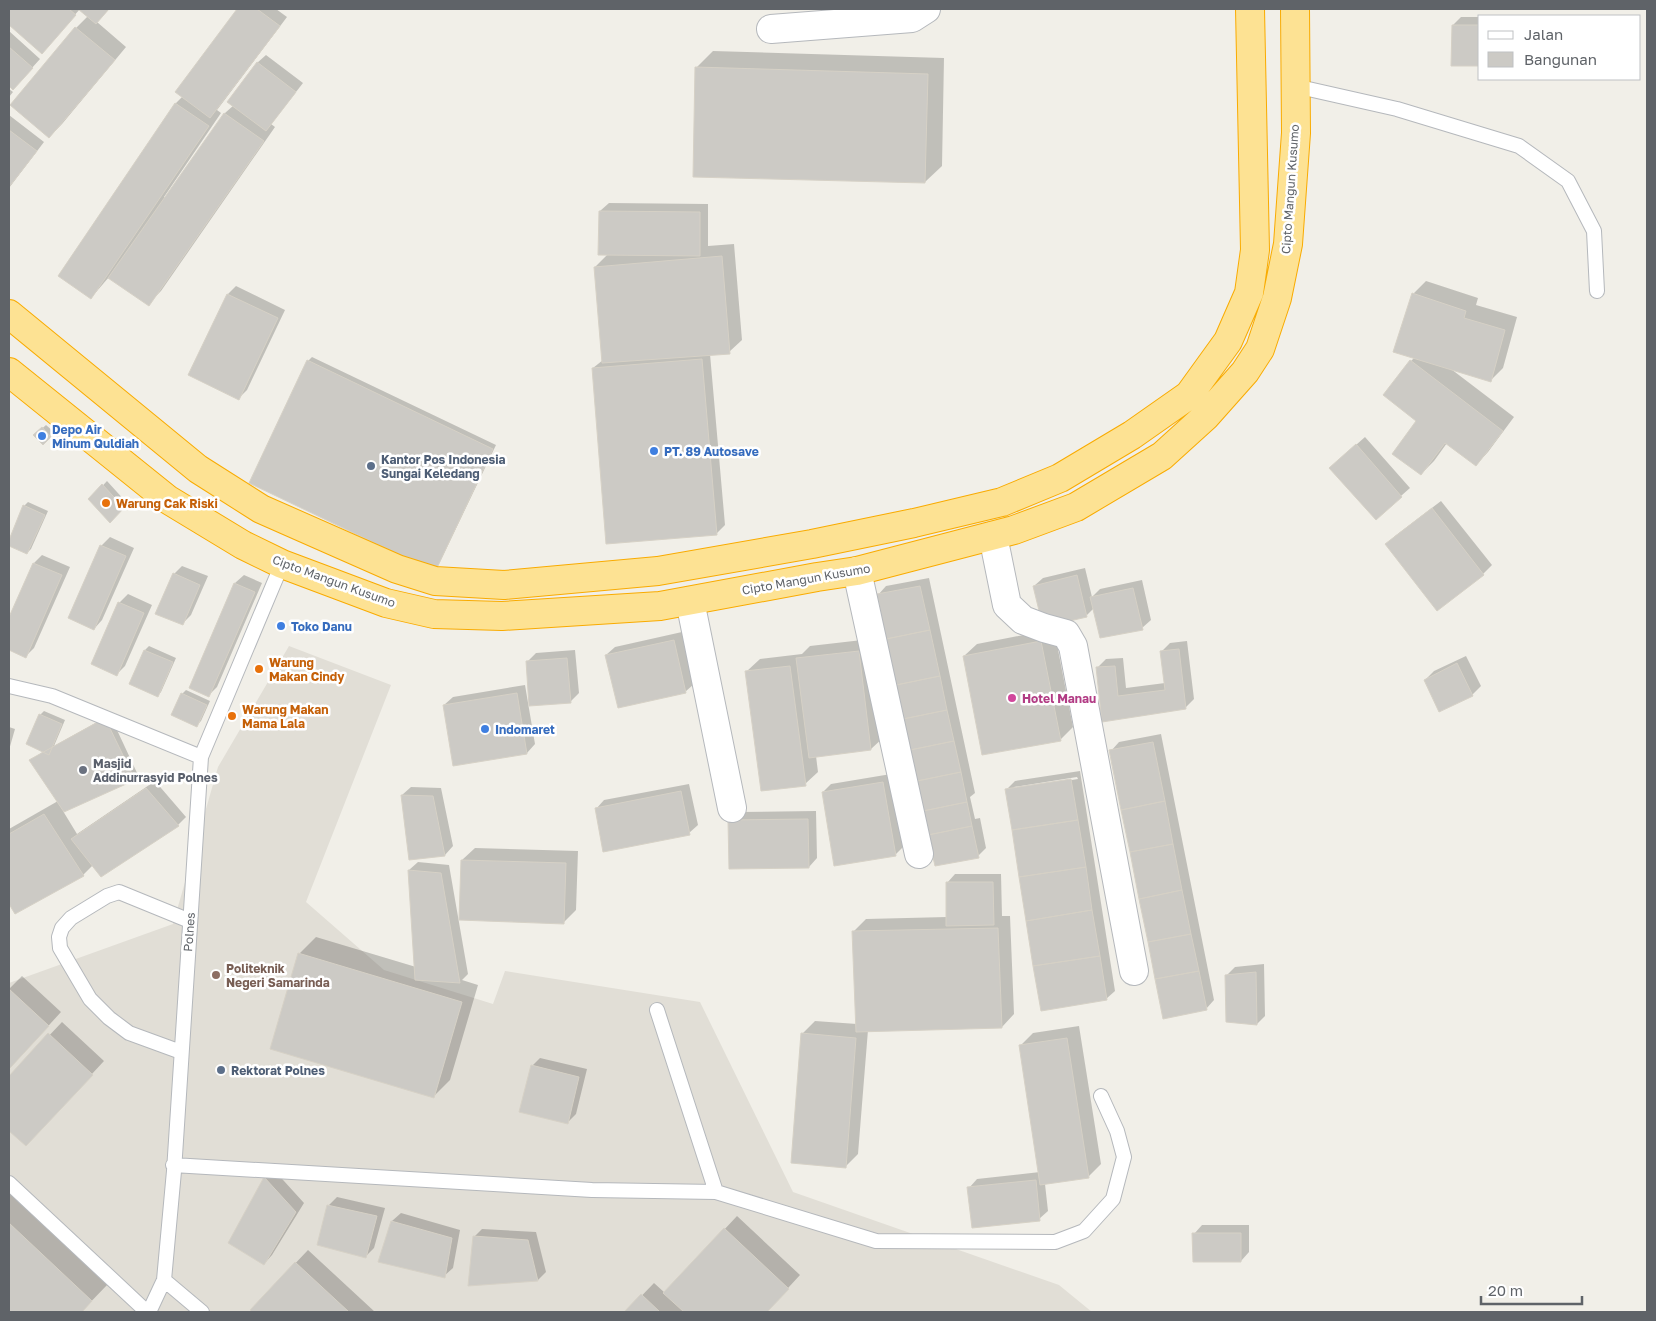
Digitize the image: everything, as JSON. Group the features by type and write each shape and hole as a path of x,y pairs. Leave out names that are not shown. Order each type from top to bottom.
{"highway":[{"path":"9,314 198,469 262,509 397,569 435,581 504,585 658,571 812,544 905,525 1002,502 1060,478 1132,435 1189,395 1228,341 1249,293 1255,250 1250,9"},
{"name":"Cipto Mangun Kusumo","path":"9,372 167,499 243,545 282,564 386,603 434,614 502,616 660,606 857,571 1014,530 1076,507 1162,456 1205,417 1245,372 1260,349 1277,298 1288,244 1296,133 1295,9"}],"street":[{"path":"771,29 912,18 926,9"},
{"path":"992,536 1007,605 1023,620 1066,634 1073,646 1134,971"},
{"path":"857,571 919,854"},
{"path":"690,601 732,808"}],"lane":[{"path":"1295,86 1397,109 1520,146 1568,180 1594,232 1597,291"},
{"name":"Polnes","path":"148,1312 164,1280 201,757 282,564"},
{"path":"9,686 52,696 201,757"},
{"path":"181,1052 128,1033 109,1018 90,999 60,948 59,937 62,928 72,918 106,896 120,892 190,921"},
{"path":"657,1010 716,1192"},
{"path":"173,1166 592,1190 716,1192 876,1241 1055,1242 1084,1231 1113,1199 1124,1158 1117,1131 1101,1096"},
{"path":"9,1183 148,1312"},
{"path":"164,1280 202,1312"}],"shaded area":[{"name":"Politeknik Negeri Samarinda","path":"289,646 391,685 306,902 384,970 493,1004 505,971 700,1002 793,1192 1059,1285 1092,1312 9,1312 9,983 173,924 218,767"}],"building":[{"path":"9,9 69,9 76,15 42,54 9,25"},
{"path":"78,9 109,9 96,24"},
{"path":"237,9 257,9 280,26 210,118 175,92"},
{"path":"1452,25 1478,25 1478,66 1451,66"},
{"path":"75,27 115,60 49,138 10,105"},
{"path":"9,47 33,68 13,90 9,86"},
{"path":"257,62 296,92 266,131 227,102"},
{"path":"695,67 928,74 925,183 693,177"},
{"path":"175,103 209,126 91,299 58,276"},
{"path":"224,113 264,141 149,306 108,278"},
{"path":"9,130 37,151 9,187"},
{"path":"599,211 700,212 700,256 598,255"},
{"path":"722,256 730,354 602,363 594,267"},
{"path":"1412,293 1466,311 1464,318 1505,330 1491,382 1393,352"},
{"path":"227,294 278,318 239,400 188,375"},
{"name":"PT. 89 Autosave","path":"702,359 717,535 606,544 592,368"},
{"name":"Kantor Pos Indonesia Sungai Keledang","path":"307,360 493,449 435,572 249,483"},
{"path":"1410,360 1503,431 1476,466 1445,443 1421,475 1392,454 1416,421 1383,395"},
{"name":"Depo Air Minum Quldiah","path":"42,427 51,437 43,445 33,435"},
{"path":"1356,444 1402,497 1376,520 1329,468"},
{"name":"Warung Cak Riski","path":"102,484 124,508 110,523 88,499"},
{"path":"23,505 45,515 27,554 9,546 9,540"},
{"path":"1432,508 1484,575 1437,611 1385,544"},
{"path":"100,545 126,556 94,630 68,618"},
{"path":"33,563 62,575 26,658 9,650 9,617"},
{"path":"173,573 200,585 183,625 155,614"},
{"path":"1077,575 1087,617 1043,627 1033,586"},
{"path":"234,583 255,592 209,697 189,688"},
{"path":"920,586 930,630 886,639 877,594"},
{"path":"1133,588 1143,630 1100,638 1090,597"},
{"path":"118,602 144,613 117,676 91,664"},
{"path":"930,630 940,676 896,685 886,639"},
{"path":"674,640 686,693 618,708 605,655"},
{"name":"Hotel Manau","path":"1041,641 1061,741 982,755 963,656"},
{"path":"1179,649 1186,709 1102,722 1096,667 1115,666 1118,696 1165,690 1160,651"},
{"path":"144,650 173,662 158,697 129,684"},
{"path":"859,651 871,750 809,758 796,658"},
{"path":"567,658 571,703 529,706 526,661"},
{"path":"1457,663 1473,696 1439,712 1424,680"},
{"path":"790,666 806,786 761,791 745,671"},
{"path":"940,676 947,710 903,719 896,685"},
{"path":"181,693 207,705 197,727 171,715"},
{"name":"Indomaret","path":"517,693 527,754 453,766 443,705"},
{"path":"947,710 954,741 910,750 903,719"},
{"path":"39,714 62,724 49,755 26,744"},
{"name":"Masjid Addinurrasyid Polnes","path":"105,718 135,780 64,812 29,760"},
{"path":"954,741 961,772 917,781 910,750"},
{"path":"1153,742 1165,801 1121,810 1109,750"},
{"path":"961,772 967,802 923,811 917,781"},
{"path":"1071,779 1078,820 1012,830 1005,789"},
{"path":"883,782 896,856 834,866 822,792"},
{"path":"146,788 179,826 101,877 71,839"},
{"path":"681,791 690,835 603,852 595,808"},
{"path":"401,795 433,796 445,856 409,860"},
{"path":"1165,801 1173,844 1130,852 1121,810"},
{"path":"967,802 972,826 928,835 923,811"},
{"path":"44,814 84,876 15,914 9,904 9,834"},
{"path":"808,819 809,868 729,869 728,820"},
{"path":"1078,820 1086,867 1019,877 1012,830"},
{"path":"972,826 979,858 935,866 928,835"},
{"path":"1173,844 1182,890 1139,899 1130,852"},
{"path":"461,860 566,863 564,924 459,920"},
{"path":"1086,867 1092,910 1026,921 1019,877"},
{"path":"408,870 441,873 460,983 415,980"},
{"path":"946,882 993,882 994,925 946,926"},
{"path":"1182,890 1191,934 1148,942 1139,899"},
{"path":"1092,910 1100,956 1033,966 1026,921"},
{"path":"998,928 1002,1028 856,1032 852,931"},
{"path":"1191,934 1199,971 1155,979 1148,942"},
{"path":"298,953 462,1002 434,1098 270,1049"},
{"path":"1100,956 1107,1000 1041,1011 1033,966"},
{"path":"1199,971 1207,1010 1163,1019 1155,979"},
{"path":"1256,972 1257,1025 1226,1022 1225,975"},
{"path":"9,989 49,1026 9,1069"},
{"path":"48,1033 93,1075 26,1146 9,1131 9,1076"},
{"path":"801,1033 856,1038 846,1168 791,1163"},
{"path":"1067,1038 1089,1178 1040,1185 1019,1045"},
{"path":"531,1065 579,1077 568,1124 519,1112"},
{"path":"264,1177 296,1212 264,1265 228,1243"},
{"path":"1036,1180 1040,1221 972,1228 967,1187"},
{"path":"327,1205 377,1216 366,1258 317,1245"},
{"path":"391,1221 452,1238 445,1278 378,1262"},
{"path":"9,1223 92,1301 82,1312 9,1312"},
{"path":"724,1228 789,1289 767,1312 684,1312 663,1293"},
{"path":"1192,1233 1241,1233 1241,1262 1193,1262"},
{"path":"473,1236 528,1240 538,1281 468,1286"},
{"path":"295,1262 349,1312 252,1312 250,1310"},
{"path":"641,1294 660,1312 624,1312"}],"place":[{"name":"Depo Air Minum Quldiah","path":"42,436"},
{"name":"PT. 89 Autosave","path":"654,451"},
{"name":"Kantor Pos Indonesia Sungai Keledang","path":"371,466"},
{"name":"Warung Cak Riski","path":"106,503"},
{"name":"Toko Danu","path":"281,626"},
{"name":"Warung Makan Cindy","path":"259,669"},
{"name":"Hotel Manau","path":"1012,698"},
{"name":"Warung Makan Mama Lala","path":"232,716"},
{"name":"Indomaret","path":"485,729"},
{"name":"Masjid Addinurrasyid Polnes","path":"83,770"},
{"name":"Politeknik Negeri Samarinda","path":"216,975"},
{"name":"Rektorat Polnes","path":"221,1070"}]}
